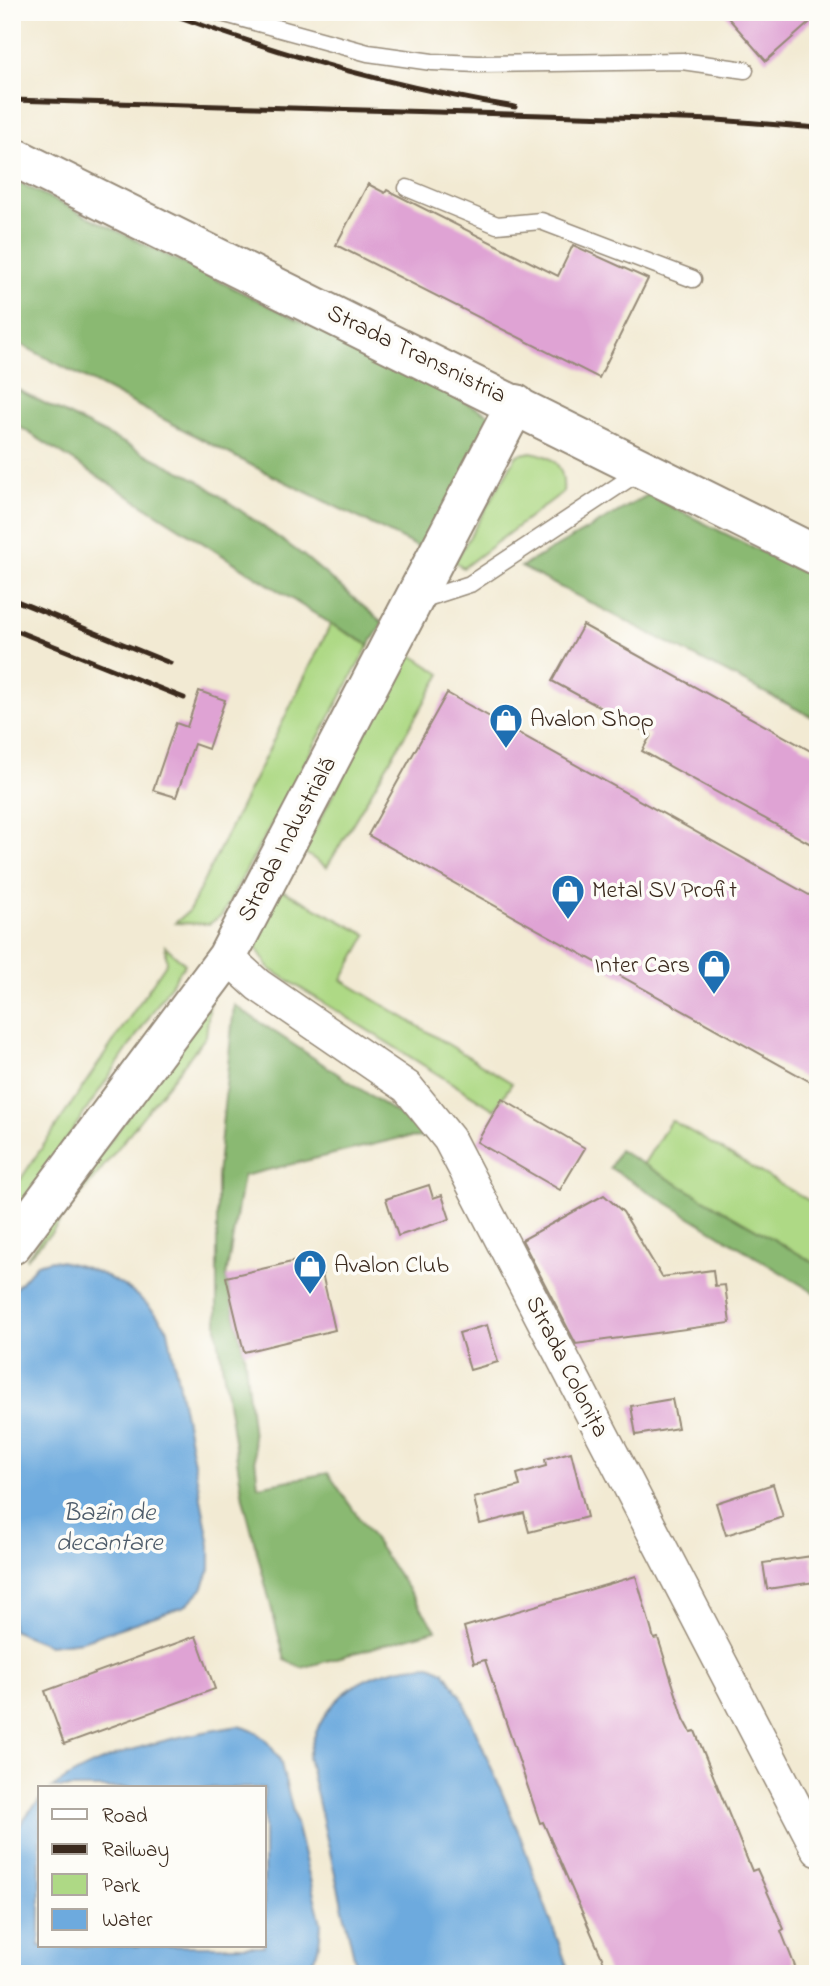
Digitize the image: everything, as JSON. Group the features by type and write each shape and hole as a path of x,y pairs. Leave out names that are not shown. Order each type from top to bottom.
{"street":[{"name":"Strada Transnistria","path":"12,156 646,468 818,556"},
{"name":"Strada Industrială","path":"12,1245 227,957 516,404"},
{"name":"Strada Colonița","path":"227,957 258,985 407,1087 449,1139 818,1850"}],"lane":[{"path":"218,12 368,53 432,62 478,64 682,61 745,70"},
{"path":"407,188 497,225 541,221 693,279"},
{"path":"412,602 470,583 646,468"}],"green space":[{"path":"12,179 495,417 424,550 251,465 12,340"},
{"path":"12,387 198,480 304,556 383,623 369,645 331,624 12,422"},
{"path":"531,452 546,456 557,464 562,476 563,492 463,568 455,562 517,455"},
{"path":"648,495 818,580 818,720 521,567"},
{"path":"331,624 369,645 222,915 209,924 175,923 189,911"},
{"path":"407,652 441,674 327,867 303,852"},
{"path":"280,889 367,935 342,980 512,1083 495,1110 270,969 251,940"},
{"path":"165,946 185,964 12,1220 12,1192 167,962"},
{"path":"210,1001 206,1036 51,1233 26,1259"},
{"path":"234,1005 404,1118 427,1137 400,1138 243,1176 226,1277 244,1352 258,1486 328,1473 436,1630 302,1668 285,1660 243,1498 217,1331 217,1177"},
{"path":"671,1120 818,1206 818,1265 643,1165"},
{"path":"619,1150 818,1265 818,1295 610,1168"}],"water":[{"name":"Bazin de decantare","path":"52,1260 86,1268 118,1283 146,1303 168,1330 210,1545 210,1569 202,1589 185,1606 82,1641 49,1645 12,1630 12,1292 37,1264"},
{"path":"430,1665 444,1671 461,1696 519,1833 570,1974 358,1974 308,1757 325,1716 351,1688 386,1672"},
{"path":"239,1726 263,1738 280,1760 321,1923 317,1951 311,1963 301,1974 21,1974 12,1927 12,1846 23,1821 38,1802 38,1948 266,1948 266,1786 55,1786 95,1764 118,1755 191,1735"}],"building":[{"path":"723,12 818,12 818,15 766,61"},
{"path":"368,184 385,193 387,190 558,276 573,245 648,279 599,378 336,245"},
{"path":"583,625 818,755 818,848 642,751 651,735 552,681"},
{"path":"199,691 225,700 208,749 194,744 176,797 153,790 176,723 187,727"},
{"path":"447,693 818,900 818,1086 368,835"},
{"path":"502,1099 585,1148 560,1190 477,1142"},
{"path":"429,1185 433,1198 442,1195 450,1219 398,1236 386,1199"},
{"path":"604,1195 623,1212 662,1277 713,1270 715,1286 725,1285 730,1323 576,1344 522,1240"},
{"path":"318,1256 335,1330 244,1352 226,1277"},
{"path":"487,1325 498,1362 470,1370 459,1333"},
{"path":"672,1399 678,1428 636,1435 631,1406"},
{"path":"571,1452 587,1517 529,1532 524,1513 480,1524 474,1498 520,1486 517,1474 546,1466 545,1459"},
{"path":"773,1484 783,1517 726,1535 716,1503"},
{"path":"812,1556 815,1582 767,1589 763,1563"},
{"path":"636,1576 654,1639 658,1638 684,1719 691,1732 695,1731 752,1871 757,1869 784,1929 781,1931 798,1974 609,1974 543,1822 540,1823 485,1660 474,1663 464,1627"},
{"path":"196,1636 215,1689 64,1744 45,1691"}],"railway":[{"path":"166,12 338,68 426,90 515,107"},
{"path":"12,100 717,120 818,128"},
{"path":"12,599 170,663"},
{"path":"12,629 184,698"}],"place":[{"name":"Avalon Shop","path":"506,750"},
{"name":"Metal SV Profit","path":"568,921"},
{"name":"Inter Cars","path":"714,996"},
{"name":"Avalon Club","path":"310,1296"}]}
